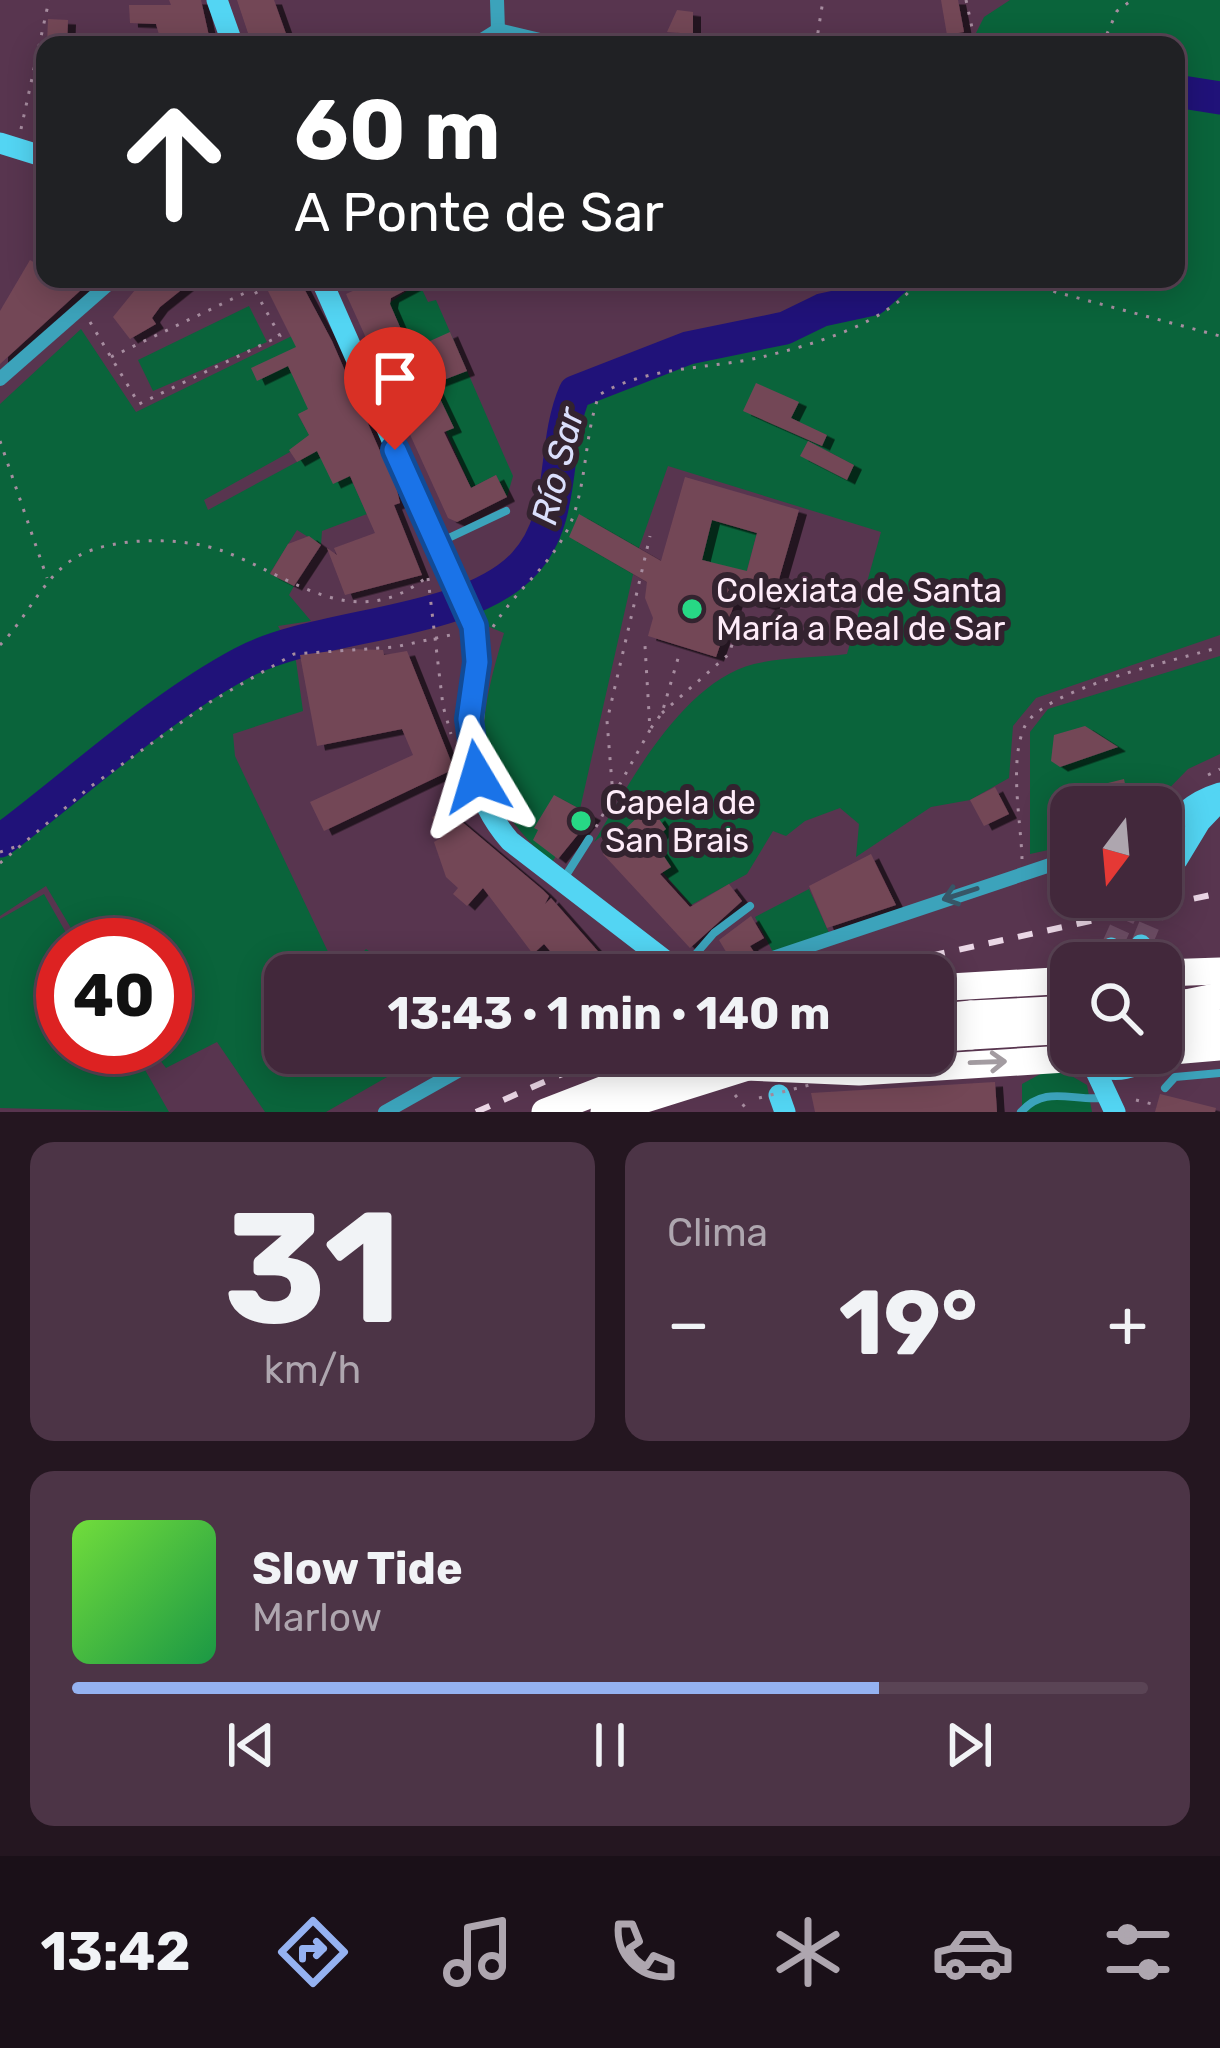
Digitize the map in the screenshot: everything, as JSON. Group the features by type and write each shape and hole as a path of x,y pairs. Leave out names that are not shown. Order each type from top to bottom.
{"highway":[{"path":"1182,972 1220,971"},
{"path":"954,987 1050,981"},
{"path":"1182,1006 1220,998"},
{"path":"1182,1009 1220,1023"},
{"path":"954,1031 1050,1012"},
{"path":"954,1022 1050,1029"},
{"path":"1182,1050 1220,1047"},
{"path":"954,1065 1050,1058"},
{"path":"524,1112 615,1074"},
{"path":"545,1112 643,1074"},
{"path":"607,1112 724,1074"}],"street":[{"path":"218,0 230,36"},
{"path":"496,0 498,30"},
{"path":"489,36 498,30 523,36"},
{"path":"0,379 104,288"},
{"path":"325,288 474,629 477,662 469,719 477,777 500,829 657,954"},
{"path":"1182,814 1199,799 1220,797"},
{"path":"784,954 1050,864"},
{"path":"650,954 653,951"},
{"path":"385,1112 453,1074"},
{"path":"1095,1074 1121,1106 1139,1074"}],"lane":[{"path":"442,553 506,511"},
{"path":"562,881 589,839"},
{"path":"698,954 714,933 750,906"},
{"path":"1165,1088 1174,1077 1220,1073"},
{"path":"1021,1112 1032,1100 1053,1094 1121,1106"}],"path":[{"path":"39,36 49,0"},
{"path":"817,36 823,0"},
{"path":"966,0 974,36"},
{"path":"1106,36 1117,11 1132,0"},
{"path":"8,146 36,46"},
{"path":"0,863 90,787 210,702 308,652 395,647 433,634 492,629 550,562 574,512 588,422 599,395 722,359 759,358 818,338 896,304 911,288"},
{"path":"1040,288 1220,336"},
{"path":"91,323 111,357 139,404 280,336 254,289 111,357"},
{"path":"0,441 49,579"},
{"path":"613,796 607,721 650,536"},
{"path":"0,645 22,623 49,579 93,550 160,542 220,550 328,601 386,596 428,576 433,634 454,741"},
{"path":"589,839 662,713 729,654 742,614"},
{"path":"645,646 650,730"},
{"path":"1022,873 1019,768 1024,727 1045,702 1220,647"},
{"path":"662,713 679,655"},
{"path":"0,852 22,844"},
{"path":"748,1112 744,1101 774,1102 812,1084"},
{"path":"1121,1106 1152,1104"}],"green space":[{"path":"1010,0 1220,0 1220,635 1036,698 1013,726 1009,778 970,800 931,807 856,857 859,824 840,808 805,821 786,836 773,831 747,874 691,905 619,822 594,842 660,738 703,692 754,664 847,654 881,532 668,466 639,548 580,809 552,863 505,810 492,784 484,730 504,633 487,626 474,608 507,592 530,571 545,545 579,395 689,354 784,335 822,317 876,306 894,288 1185,288 1185,36 974,36 984,17"},
{"path":"412,288 421,288 428,302 436,300 513,476 507,497 496,475 471,488 397,320 383,307"},
{"path":"249,306 267,342 153,391 138,360"},
{"path":"81,329 136,412 296,334 309,409 298,415 310,436 346,468 367,514 322,531 321,545 297,530 270,573 294,586 289,595 311,621 278,626 296,661 303,711 233,734 235,756 329,954 264,954 264,1074 392,1074 326,1112 265,1112 217,1042 192,1055 192,918 65,918 46,886 0,916 0,404","holes":["290,452 306,457 208,510 204,500"]},
{"path":"712,520 757,533 744,581 700,567"},
{"path":"1220,656 1220,754 1188,769 1171,786 1050,786 1050,850 1030,854 1030,732 1048,709"},
{"path":"809,889 830,935 774,954 755,917"},
{"path":"44,894 58,918 36,918 36,1074 147,1074 169,1112 0,1108 0,919"},
{"path":"1046,1071 1068,1074 1087,1085 1092,1112 1022,1112 1022,1084"}],"building":[{"path":"169,0 201,0 209,36 159,36 156,24 130,23 129,5 171,5"},
{"path":"237,0 274,0 287,36 249,36"},
{"path":"941,0 958,0 964,32 947,35"},
{"path":"677,10 693,12 693,34 667,32"},
{"path":"48,19 68,20 67,36 47,36"},
{"path":"30,260 36,264 36,288 83,288 0,364 0,311"},
{"path":"137,288 184,288 160,307 152,318 156,324 130,339 113,317"},
{"path":"304,288 397,490 400,503 394,505 422,575 345,595 327,548 337,555 334,548 375,533 350,476 333,484 317,451 297,462 289,450 309,435 298,414 308,409 288,366 257,381 251,368 296,347 267,289"},
{"path":"410,288 391,298 390,304 410,350 450,332 467,371 433,384 454,428 444,432 471,488 496,475 507,497 457,522 448,518 346,294"},
{"path":"756,383 799,402 791,418 827,435 822,446 743,411"},
{"path":"808,441 854,465 847,480 800,456"},
{"path":"685,477 799,510 771,607 737,596 716,657 648,636 653,618 645,598 647,582 569,537 579,514 661,561","holes":["712,520 757,533 747,571 702,560"]},
{"path":"309,536 321,545 294,586 270,574 288,544"},
{"path":"383,650 384,655 407,651 454,769 324,831 310,802 413,755 402,729 317,746 300,655"},
{"path":"1085,726 1118,747 1060,767 1051,761 1054,735"},
{"path":"1124,779 1126,786 1100,786"},
{"path":"995,787 1009,814 984,826 970,800"},
{"path":"554,795 593,816 558,859 533,840 538,830 534,828"},
{"path":"448,810 543,890 549,896 545,904 551,898 600,954 553,954 544,944 533,954 483,888 467,906 453,894 458,888 446,877 434,842 441,838 432,817"},
{"path":"642,813 649,823 657,816 666,829 653,840 671,867 660,874 690,907 729,884 742,901 690,948 603,854 609,849 601,838 616,826 621,833"},
{"path":"871,854 896,905 827,928 809,886"},
{"path":"751,916 764,938 750,946 754,952 748,954 727,954 719,940"},
{"path":"995,1082 997,1112 815,1112 811,1093"},
{"path":"1160,1094 1216,1108 1215,1112 1155,1112"}],"waterway":[{"name":"Río Sar","path":"1185,92 1220,98"},
{"name":"Río Sar","path":"0,841 148,724 242,663 310,639 429,612 498,585 524,564 547,525 575,392 688,348 785,328 822,310 873,299 885,288"}],"tunnel":[{"path":"1114,942 1125,918"},
{"path":"1142,942 1152,918"}],"railway":[{"path":"939,954 1220,893"},
{"path":"476,1112 562,1074"}],"place":[{"name":"Colexiata de Santa María a Real de Sar","path":"692,609"},
{"name":"Capela de San Brais","path":"581,821"}],"route":[{"path":"395,450 474,626 477,662 469,719 477,777"}]}
